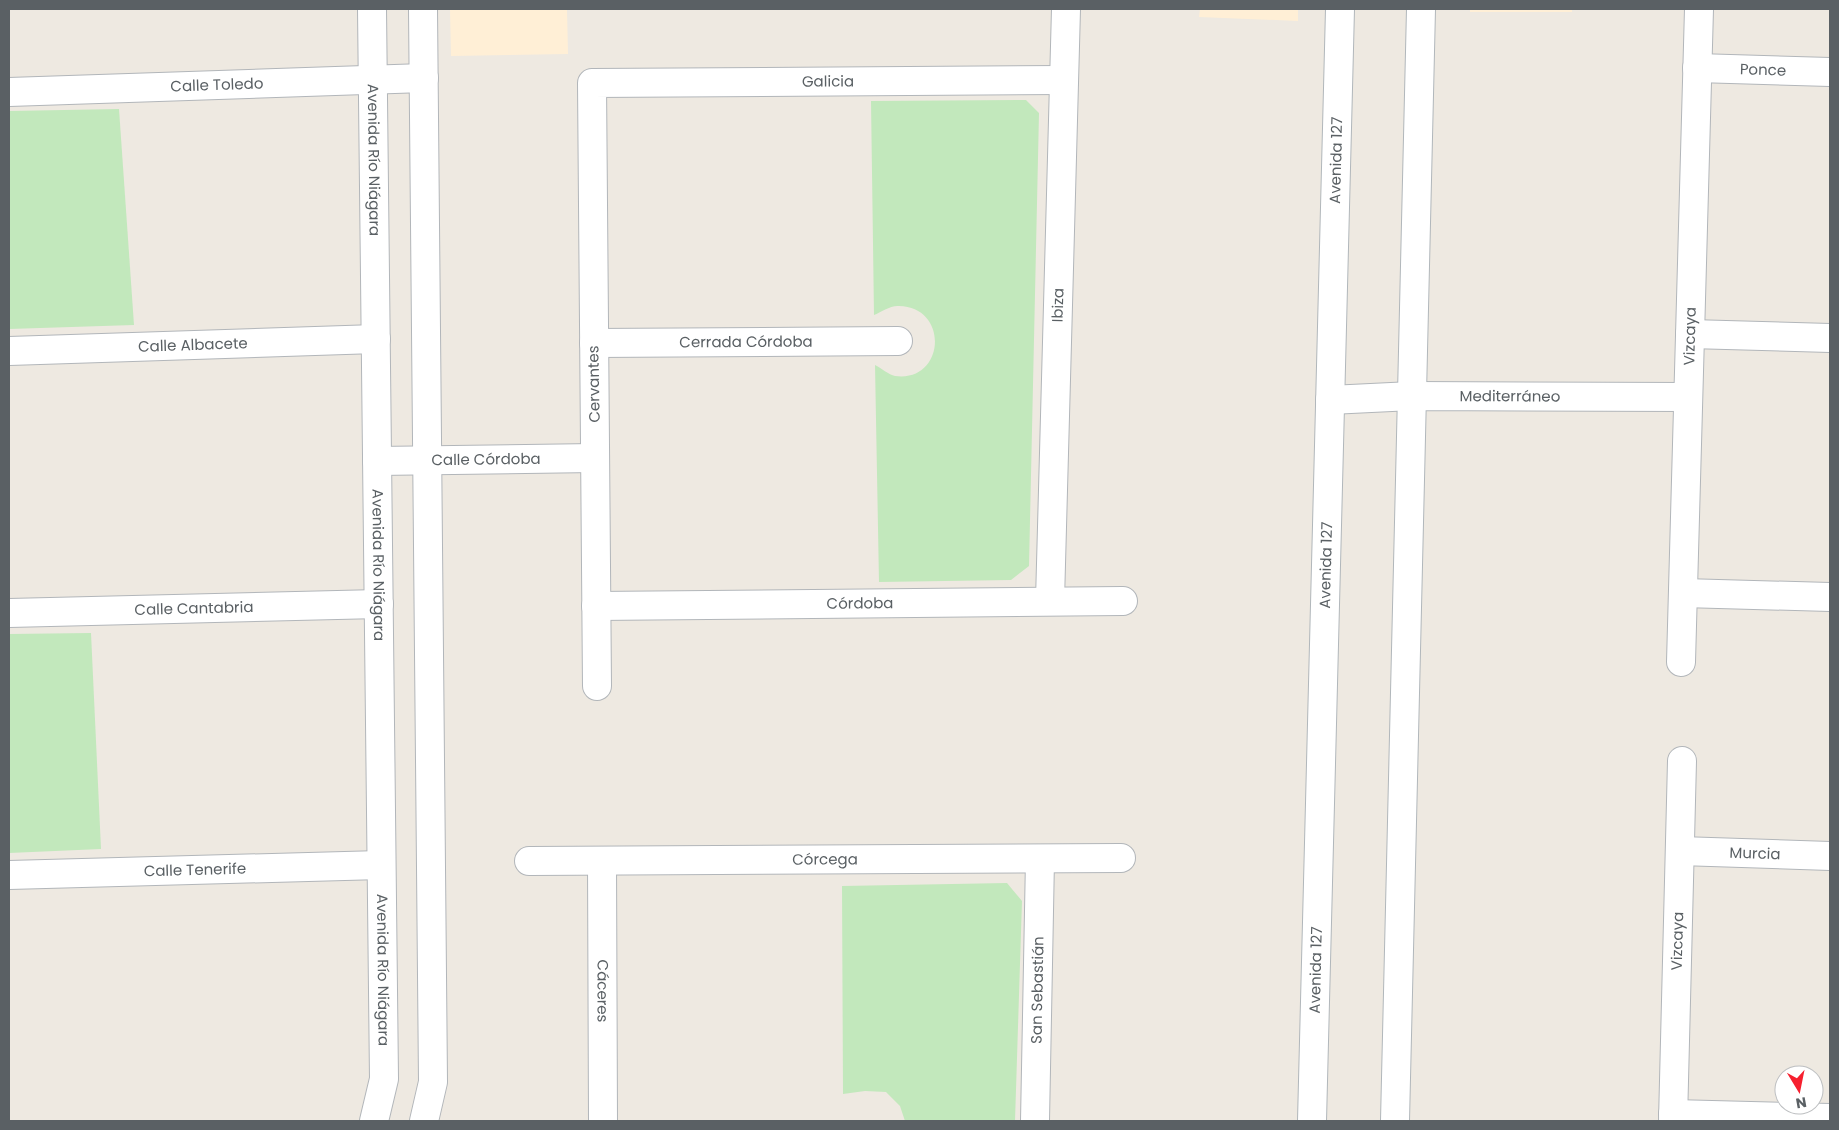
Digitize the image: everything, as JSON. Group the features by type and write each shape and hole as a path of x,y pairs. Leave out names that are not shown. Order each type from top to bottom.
{"street":[{"name":"Avenida Río Niágara","path":"372,9 384,1079 374,1121"},
{"path":"423,9 433,1082 424,1121"},
{"name":"Ibiza","path":"1050,601 1066,9"},
{"name":"Avenida 127","path":"1312,1121 1340,9"},
{"path":"1395,1121 1422,9"},
{"name":"Vizcaya","path":"1681,662 1699,9"},
{"name":"Ponce","path":"1697,68 1830,72"},
{"name":"Calle Toledo","path":"9,92 424,78"},
{"name":"Galicia","path":"592,83 1064,80"},
{"name":"Cervantes","path":"592,83 597,686"},
{"path":"1690,334 1830,338"},
{"name":"Calle Albacete","path":"9,351 376,338"},
{"name":"Cerrada Córdoba","path":"594,343 898,340"},
{"name":"Mediterráneo","path":"1330,400 1412,396 1688,397"},
{"name":"Calle Córdoba","path":"377,461 595,458"},
{"path":"1683,593 1830,598"},
{"name":"Córdoba","path":"596,606 1123,601"},
{"name":"Calle Cantabria","path":"9,613 378,604"},
{"name":"Vizcaya","path":"1673,1118 1682,761"},
{"name":"Murcia","path":"1680,851 1830,856"},
{"name":"Córcega","path":"529,861 1121,858"},
{"name":"San Sebastián","path":"1035,1121 1040,859"},
{"name":"Cáceres","path":"602,861 603,1121"},
{"name":"Calle Tenerife","path":"9,875 381,865"},
{"path":"1673,1118 1830,1118"}],"shaded area":[{"path":"450,9 567,9 568,54 451,56"},
{"path":"1200,9 1298,9 1298,21 1199,17"},
{"path":"1470,9 1572,9 1572,12 1470,12"}],"green space":[{"path":"1026,100 1039,113 1029,566 1011,580 879,582 875,365 895,376 912,375 924,368 932,357 935,344 933,330 927,318 916,310 896,306 874,315 871,101"},
{"path":"119,109 134,325 9,329 9,111"},
{"path":"91,633 101,849 9,853 9,634"},
{"path":"1007,883 1022,901 1015,1121 905,1121 900,1106 886,1092 865,1091 843,1094 842,886"}]}
